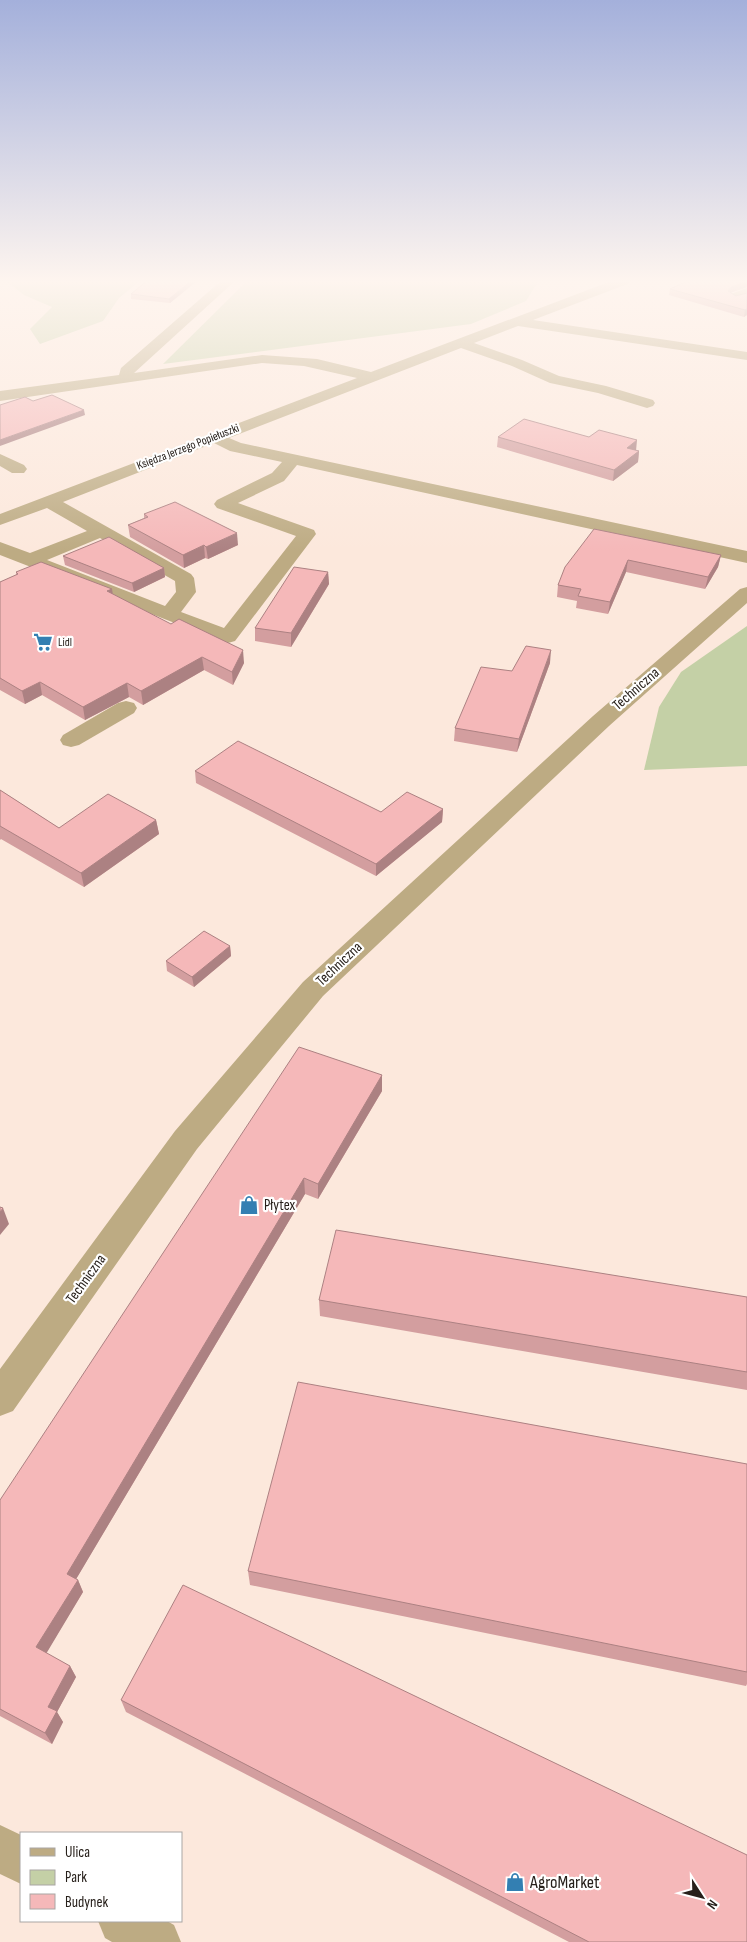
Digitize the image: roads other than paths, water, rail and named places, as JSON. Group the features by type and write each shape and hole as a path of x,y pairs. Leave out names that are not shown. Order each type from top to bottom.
{"street":[{"path":"126,371 127,377"},
{"path":"0,396 172,371"},
{"path":"350,371 371,377"},
{"name":"Księdza Jerzego Popiełuszki","path":"0,520 388,371"},
{"path":"533,371 555,380 601,389 648,403"},
{"path":"214,437 236,447 747,557"},
{"path":"0,459 18,469"},
{"path":"0,548 228,637 307,534 223,504 278,477 292,459"},
{"path":"48,501 184,578 186,592 169,614"},
{"path":"30,560 102,531"},
{"name":"Techniczna","path":"0,1399 186,1140 313,989 600,721 747,593"},
{"path":"70,740 126,708"},
{"path":"0,1848 20,1861"},
{"path":"124,1922 158,1942"}],"place":[{"name":"Lidl","path":"43,642"},
{"name":"Płytex","path":"249,1205"},
{"name":"AgroMarket","path":"515,1882"}]}
